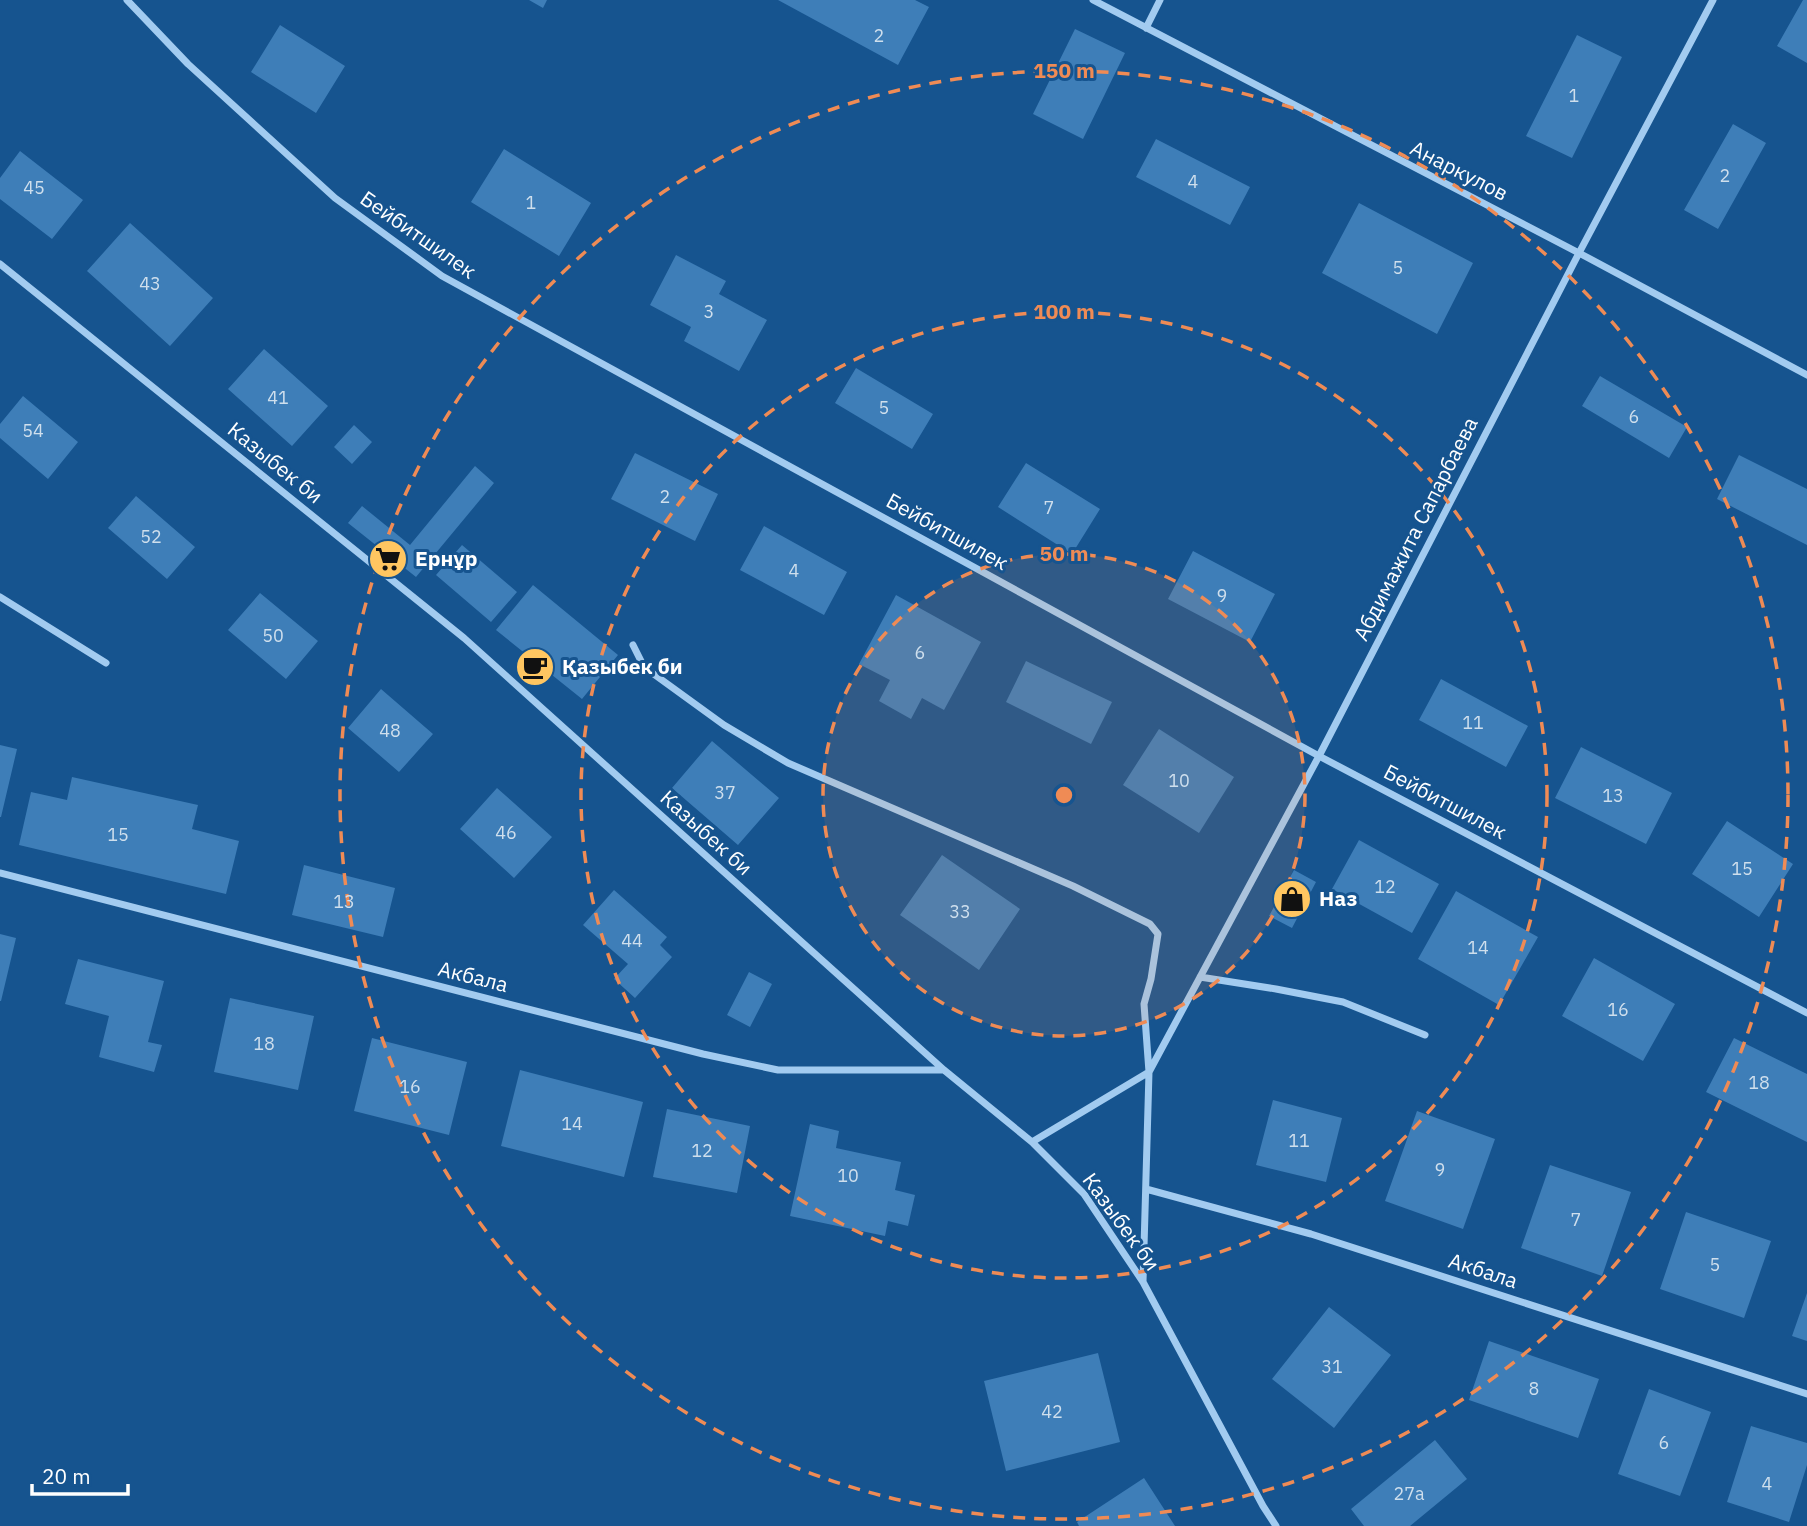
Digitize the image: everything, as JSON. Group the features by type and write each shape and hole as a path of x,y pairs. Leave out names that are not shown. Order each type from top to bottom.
{"street":[{"name":"Бейбитшилек","path":"127,0 188,64 335,198 442,276 1319,756 1807,1013"},
{"name":"Анаркулов","path":"1093,0 1807,375"},
{"path":"1146,28 1160,0"},
{"name":"Абдимажита Сапарбаева","path":"1149,1072 1319,756 1578,253 1713,0"},
{"name":"Казыбек би","path":"0,264 464,638 944,1070 1032,1142 1084,1194 1143,1282 1276,1526"},
{"path":"0,597 106,663"},
{"path":"633,645 644,667 724,724 788,763 1073,886 1150,924 1158,934 1144,1004 1149,1072 1143,1282"},
{"name":"Акбала","path":"0,873 728,1060 778,1070 944,1070"},
{"path":"1199,977 1343,1002 1425,1035"},
{"path":"1032,1142 1149,1072"},
{"name":"Акбала","path":"1146,1189 1311,1234 1807,1394"}],"building":[{"path":"529,0 547,0 543,8"},
{"path":"778,0 915,0 929,7 898,65"},
{"path":"1803,0 1807,0 1807,63 1777,46"},
{"path":"280,25 345,66 316,113 251,72"},
{"path":"1075,29 1125,53 1083,139 1033,114"},
{"path":"1577,35 1622,57 1572,158 1526,136"},
{"path":"1733,124 1766,143 1718,229 1684,210"},
{"path":"1156,139 1250,187 1230,225 1136,177"},
{"path":"504,149 591,203 559,256 471,202"},
{"path":"20,151 83,200 52,239 0,199 0,178"},
{"path":"1359,203 1473,263 1437,334 1322,273"},
{"path":"130,223 213,298 170,346 87,271"},
{"path":"676,255 726,281 719,294 767,320 739,371 684,341 691,327 650,305"},
{"path":"264,349 328,406 292,446 228,389"},
{"path":"856,368 933,414 912,449 835,403"},
{"path":"1600,376 1687,427 1669,458 1582,406"},
{"path":"23,396 78,442 48,479 0,438 0,424"},
{"path":"354,425 372,442 352,464 334,447"},
{"path":"635,453 718,494 695,541 611,499"},
{"path":"1739,455 1807,489 1807,545 1717,499"},
{"path":"1026,463 1100,509 1072,554 998,507"},
{"path":"475,466 494,483 416,577 348,523 362,506 410,545"},
{"path":"136,496 195,547 167,579 108,528"},
{"path":"764,526 847,572 824,615 740,570"},
{"path":"462,545 517,592 491,622 436,575"},
{"path":"1193,551 1275,594 1250,642 1168,599"},
{"path":"533,585 618,655 582,699 496,630"},
{"path":"260,593 318,641 286,679 228,630"},
{"path":"896,595 981,642 944,710 922,698 911,719 879,701 890,680 859,664"},
{"path":"1026,661 1112,702 1091,744 1006,702"},
{"path":"1441,679 1528,726 1506,767 1419,720"},
{"path":"381,689 433,734 399,772 348,728"},
{"path":"1159,729 1234,777 1199,833 1123,785"},
{"path":"712,741 779,798 738,845 672,788"},
{"path":"0,745 17,749 1,817 0,817"},
{"path":"1581,747 1672,793 1646,844 1555,798"},
{"path":"72,777 198,805 192,829 239,841 226,894 19,845 31,792 67,800"},
{"path":"497,788 552,837 514,878 460,829"},
{"path":"1727,821 1793,864 1759,917 1692,874"},
{"path":"1359,840 1439,884 1412,933 1332,889"},
{"path":"942,855 1020,909 979,970 900,915"},
{"path":"304,865 395,888 383,937 292,915"},
{"name":"Наз","path":"1294,870 1316,882 1292,928 1269,916"},
{"path":"614,890 667,937 660,945 672,957 635,998 614,979 628,964 583,925"},
{"path":"1456,891 1538,937 1499,1005 1418,959"},
{"path":"0,934 16,938 1,1001 0,1001"},
{"path":"1594,958 1675,1004 1643,1061 1562,1016"},
{"path":"78,959 164,981 148,1042 162,1045 154,1072 99,1057 109,1016 65,1004"},
{"path":"749,972 772,984 750,1027 727,1015"},
{"path":"230,998 314,1016 298,1090 214,1072"},
{"path":"372,1038 467,1062 449,1135 354,1111"},
{"path":"1734,1038 1807,1074 1807,1142 1706,1092"},
{"path":"520,1070 643,1102 624,1177 501,1146"},
{"path":"1273,1100 1342,1118 1326,1182 1256,1165"},
{"path":"667,1109 750,1126 737,1193 653,1177"},
{"path":"1417,1111 1495,1139 1463,1229 1385,1201"},
{"path":"810,1124 839,1131 836,1148 901,1162 895,1190 915,1195 908,1226 888,1221 885,1236 790,1216"},
{"path":"1550,1165 1631,1192 1602,1276 1521,1248"},
{"path":"1686,1212 1771,1241 1744,1318 1660,1289"},
{"path":"1807,1293 1807,1341 1792,1336"},
{"path":"1329,1307 1391,1355 1334,1428 1272,1379"},
{"path":"1489,1341 1599,1379 1578,1438 1469,1400"},
{"path":"1098,1353 1120,1442 1006,1471 984,1381"},
{"path":"1649,1389 1711,1412 1680,1496 1618,1474"},
{"path":"1751,1426 1807,1443 1807,1465 1789,1522 1727,1502"},
{"path":"1435,1440 1467,1479 1410,1526 1364,1526 1351,1509"},
{"path":"1144,1478 1175,1526 1079,1526 1077,1522"}],"place":[{"name":"Ернұр","path":"388,559"},
{"name":"Қазыбек би","path":"535,667"},
{"name":"Наз","path":"1292,899"}]}
